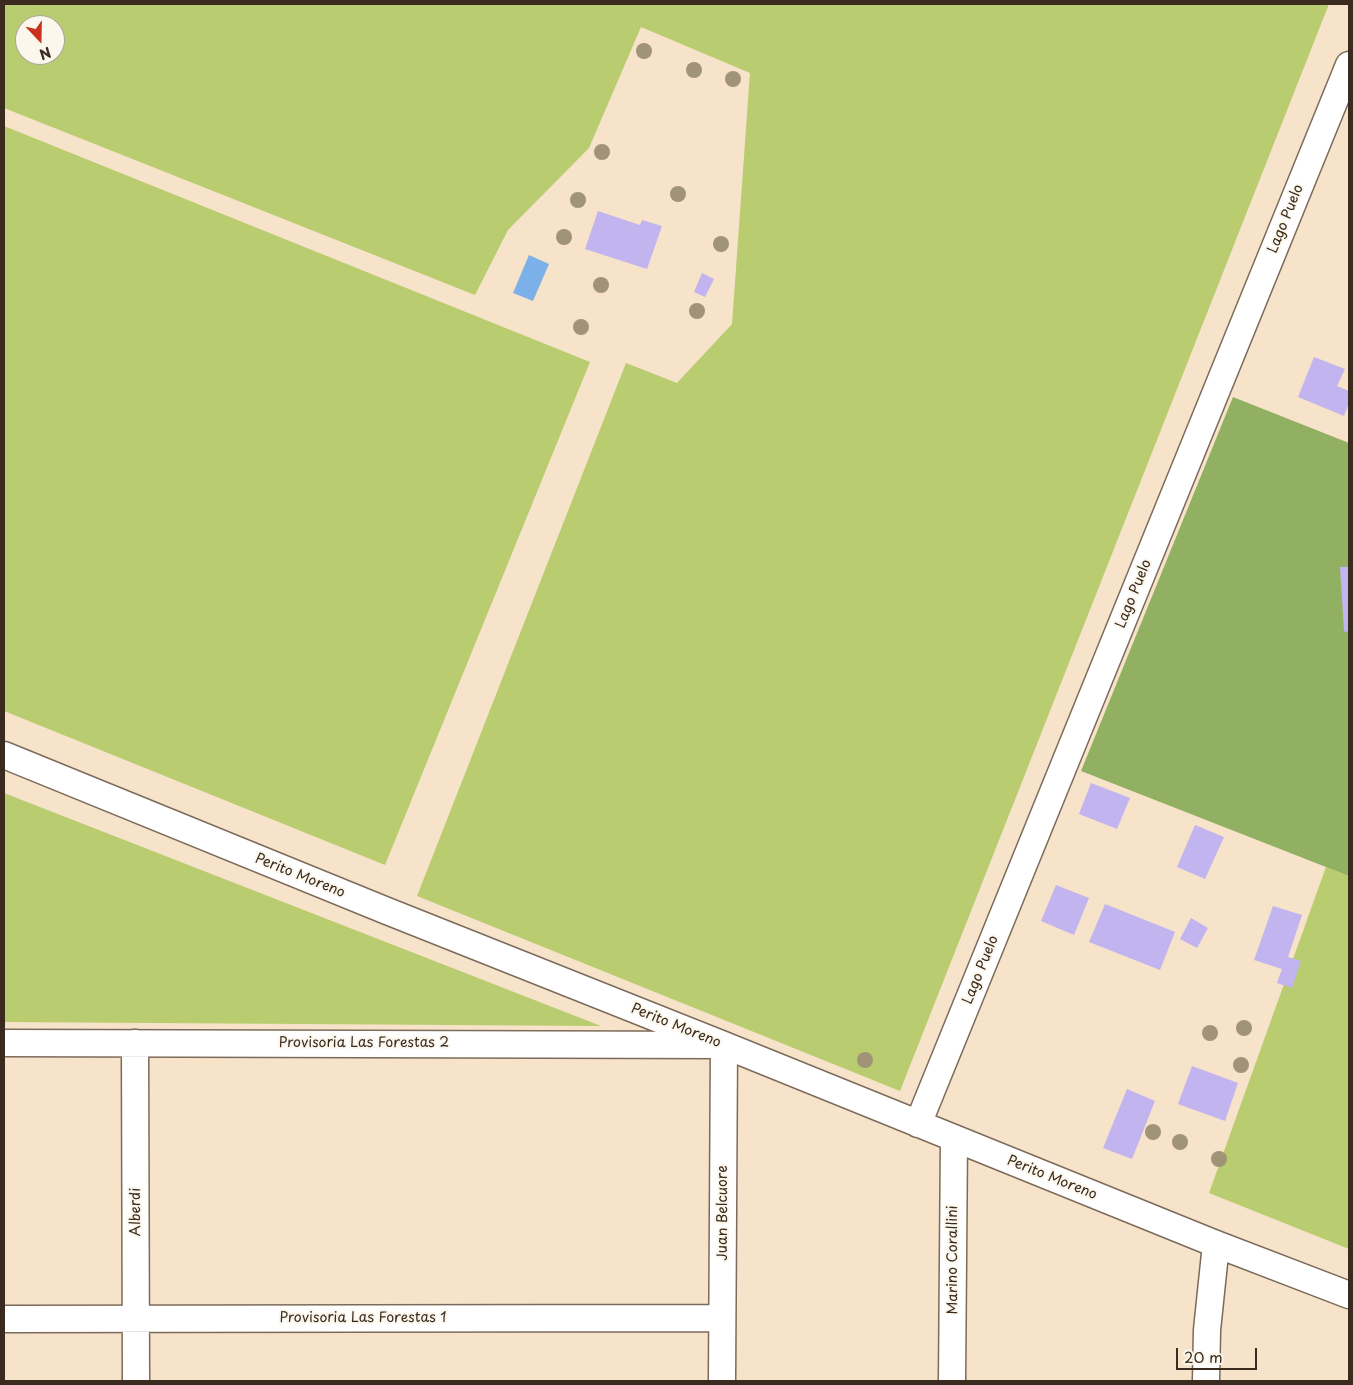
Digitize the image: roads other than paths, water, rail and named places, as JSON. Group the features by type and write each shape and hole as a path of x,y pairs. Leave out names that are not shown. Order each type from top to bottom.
{"street":[{"name":"Lago Puelo","path":"918,1124 1349,65"},
{"name":"Perito Moreno","path":"4,755 1216,1244 1349,1295"},
{"name":"Alberdi","path":"135,1042 136,1381"},
{"name":"Provisoria Las Forestas 2","path":"4,1043 724,1045"},
{"name":"Juan Belcuore","path":"722,1381 724,1045"},
{"name":"Marino Corallini","path":"952,1381 954,1138"},
{"path":"1206,1381 1207,1330 1216,1244"},
{"name":"Provisoria Las Forestas 1","path":"4,1319 722,1318"}],"water":[{"path":"529,255 549,264 533,301 513,293"}]}
